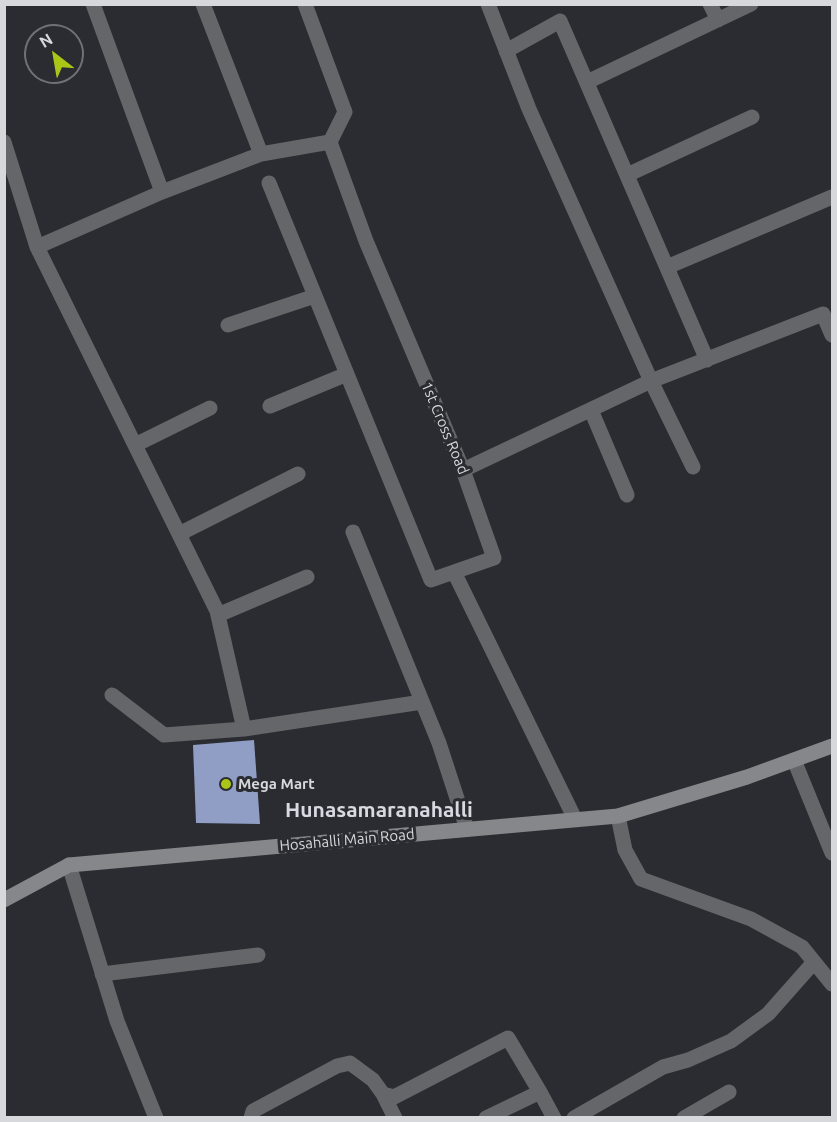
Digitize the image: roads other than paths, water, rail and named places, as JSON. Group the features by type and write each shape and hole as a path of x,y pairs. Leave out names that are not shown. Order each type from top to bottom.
{"street":[{"path":"93,4 162,192"},
{"path":"203,4 261,154"},
{"path":"37,247 162,192 261,154 330,142 345,112 305,4"},
{"path":"488,4 529,108 651,381 693,467"},
{"path":"710,4 718,20"},
{"path":"587,82 751,4"},
{"path":"506,51 560,21 707,360"},
{"path":"627,175 752,117"},
{"path":"4,141 37,247 218,615 244,729"},
{"name":"1st Cross Road","path":"330,142 366,241 464,470 494,558 454,572"},
{"path":"269,183 431,580 454,572 576,819"},
{"path":"667,267 832,197"},
{"path":"228,325 315,296"},
{"path":"464,470 651,381 828,312 832,335"},
{"path":"270,406 347,374"},
{"path":"135,444 210,408"},
{"path":"591,410 627,495"},
{"path":"178,534 297,474"},
{"path":"353,532 439,743 467,829"},
{"path":"218,615 307,577"},
{"path":"112,696 164,735 244,729 422,702"},
{"name":"Hosahalli Main Road","path":"4,900 69,865 618,816 747,777 832,746"},
{"path":"794,760 832,853"},
{"path":"618,816 624,850 641,879 751,919 802,947 832,984"},
{"path":"69,865 117,1021 156,1118"},
{"path":"102,974 258,955"},
{"path":"574,1118 663,1067 688,1060 731,1041 768,1014 814,962"},
{"path":"383,1094 394,1097 508,1038 554,1118"},
{"path":"251,1118 253,1111 337,1066 350,1063 373,1080 395,1118"},
{"path":"486,1118 540,1092"},
{"path":"684,1118 729,1092"}],"place":[{"name":"Mega Mart","path":"226,784"}],"district":[{"name":"Hunasamaranahalli","path":"379,810"}]}
